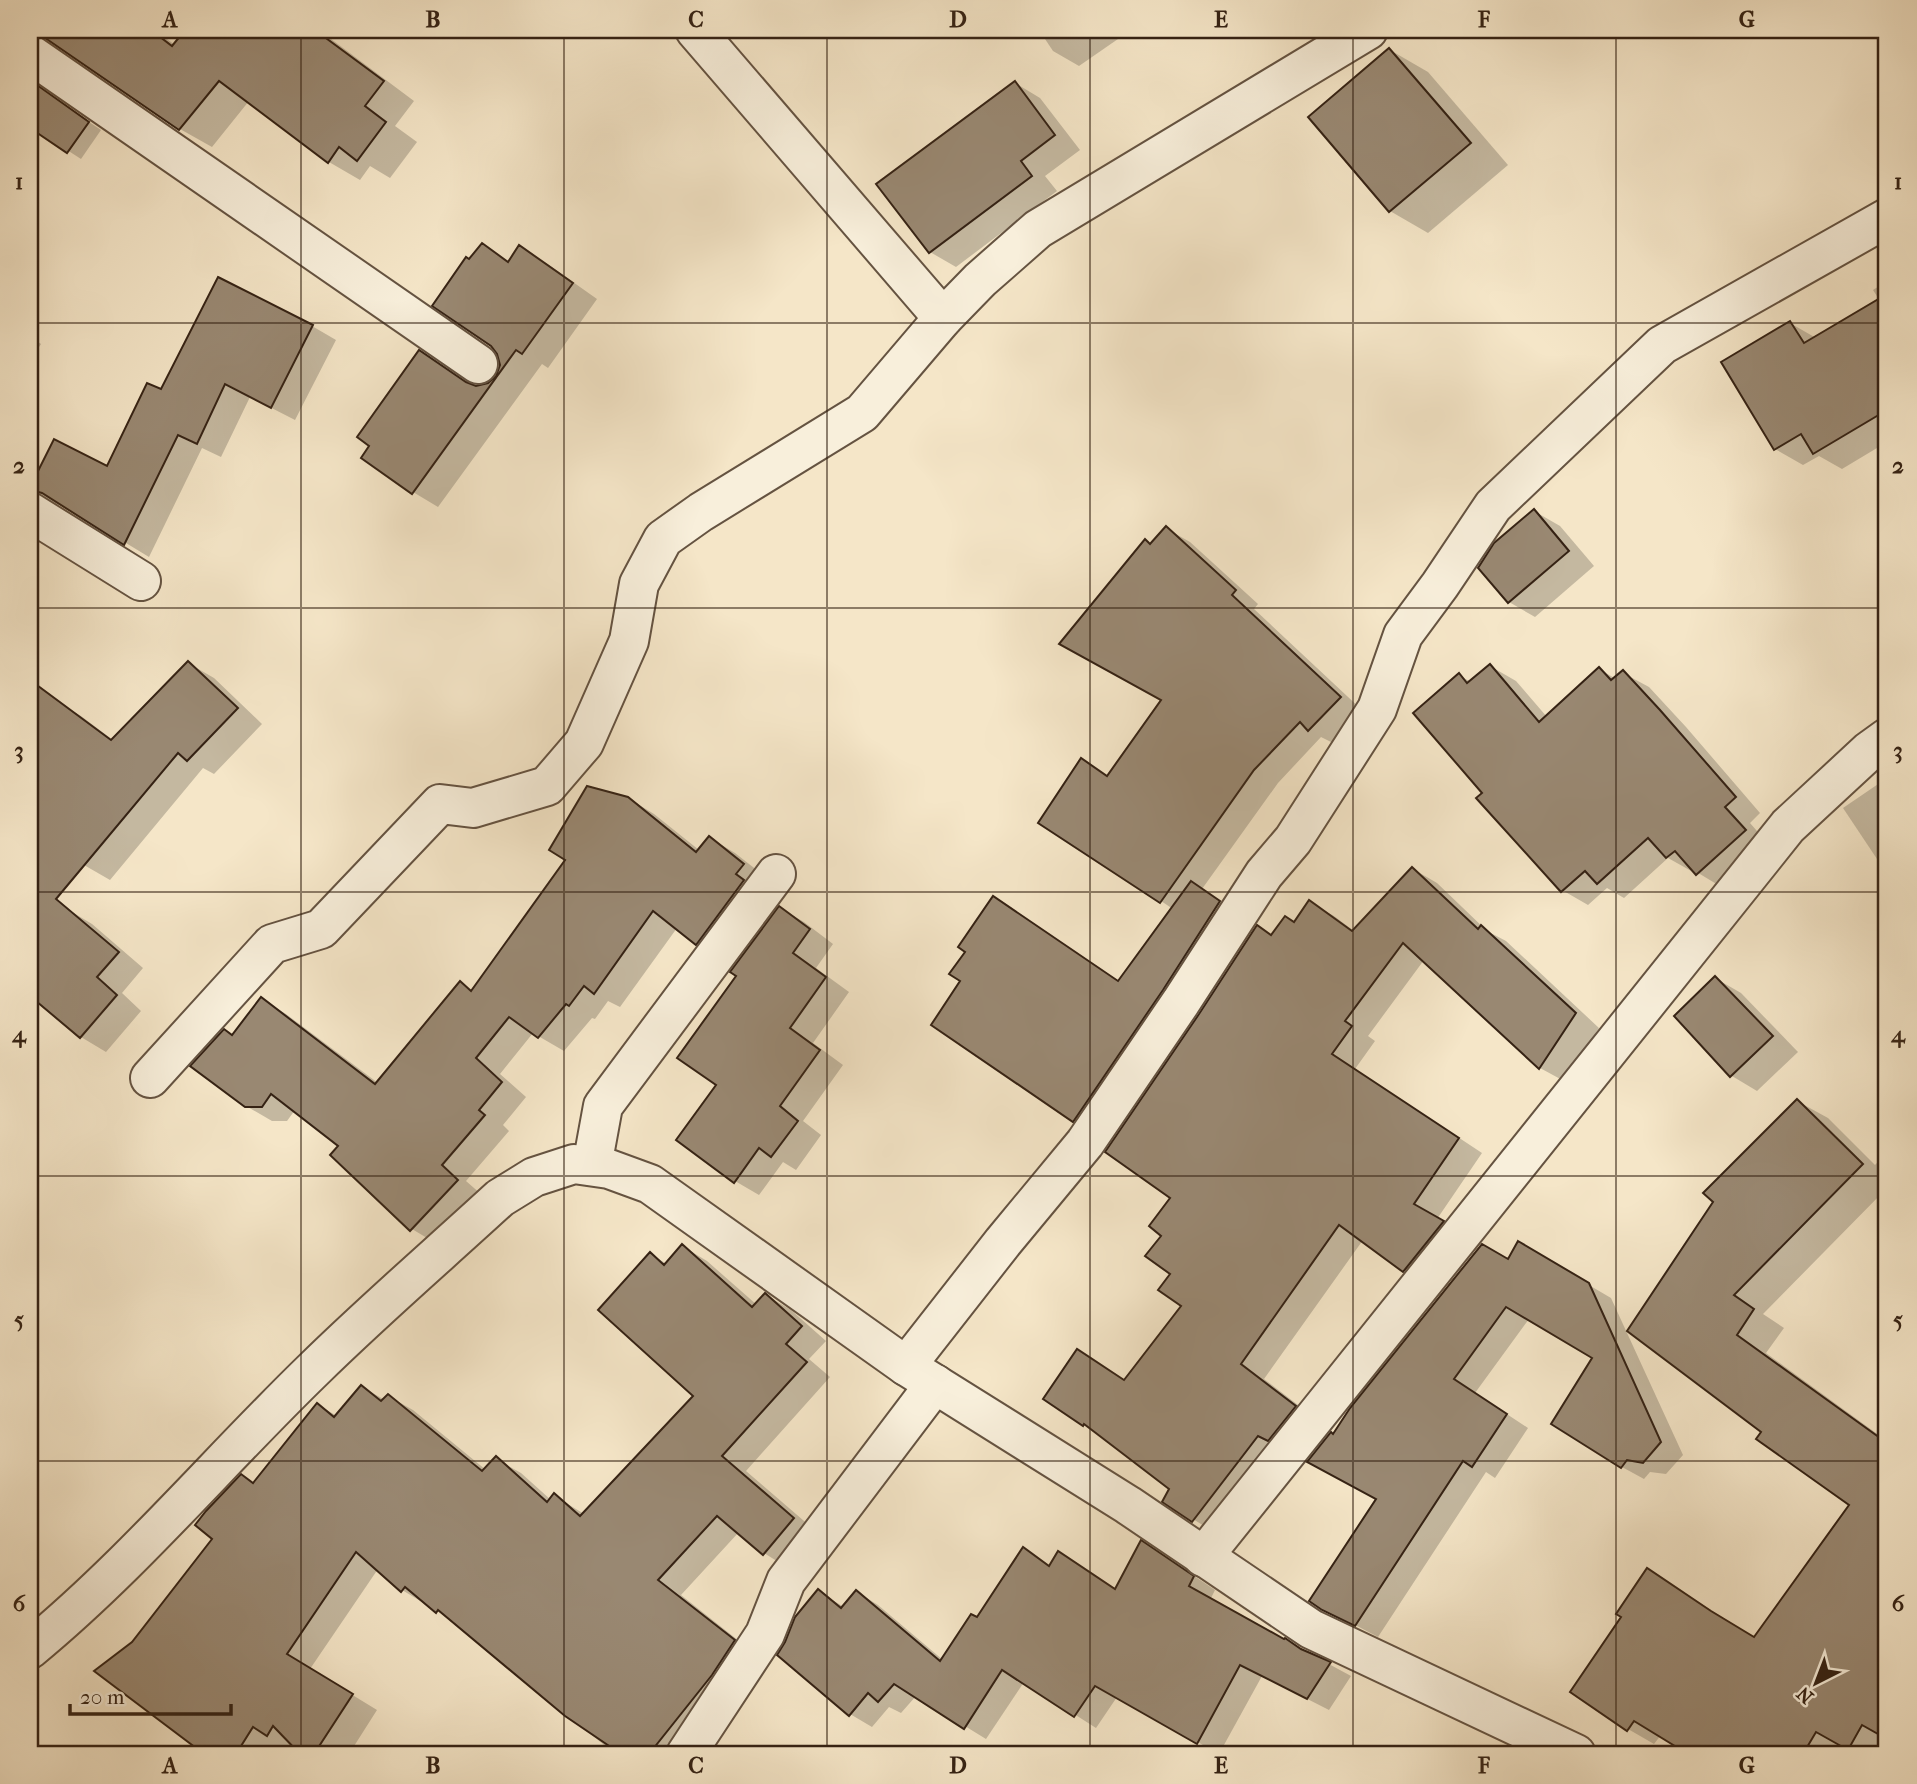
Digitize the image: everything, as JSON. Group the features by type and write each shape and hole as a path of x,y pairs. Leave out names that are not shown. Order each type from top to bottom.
{"street":[{"path":"695,30 943,318"},
{"path":"150,1078 272,944 321,929 440,804 473,808 547,786 584,743 629,641 639,584 663,540 701,512 862,413 943,318 980,280 1038,229 1368,30"},
{"path":"30,54 478,364"},
{"path":"686,1754 765,1634 786,1581 920,1375 1003,1241 1085,1143 1264,874 1293,840 1377,709 1403,635 1493,506 1662,345 1887,218"},
{"path":"30,512 141,581"},
{"path":"1203,1558 1788,826 1887,738"},
{"path":"592,1166 603,1106 776,874"},
{"path":"30,1649 127,1559 313,1369 500,1198 534,1177 574,1164 610,1169 650,1184 920,1375 1128,1505 1311,1629 1527,1744 1576,1754"}],"building":[{"path":"30,30 151,30 172,46 185,30 315,30 384,81 365,106 386,122 357,161 339,147 328,163 219,81 179,130"},
{"path":"1389,48 1471,143 1389,212 1308,117"},
{"path":"30,80 89,122 67,153 30,128"},
{"path":"1015,81 1055,135 1021,161 1032,176 929,253 876,184"},
{"path":"482,243 508,262 519,245 573,283 522,354 516,350 412,494 361,458 369,446 357,437 419,350 476,386 488,383 496,376 500,365 491,346 432,306 466,257 469,259"},
{"path":"218,277 313,325 271,408 225,384 197,444 178,435 124,545 42,493 30,490 54,439 107,466 147,383 161,389"},
{"path":"1887,294 1887,410 1813,454 1801,434 1774,450 1721,362 1790,321 1804,343"},
{"path":"1534,509 1569,551 1508,603 1478,568 1494,543"},
{"path":"1166,526 1236,590 1232,595 1341,697 1308,731 1300,722 1254,770 1160,903 1038,823 1081,758 1107,776 1161,700 1059,644 1145,539 1150,544"},
{"path":"188,661 238,708 187,761 178,753 56,899 119,952 97,977 117,995 80,1038 30,996 30,680 111,740"},
{"path":"1490,664 1539,722 1599,667 1611,680 1623,670 1736,797 1725,807 1746,830 1696,875 1675,851 1666,858 1648,838 1597,884 1585,871 1561,892 1476,798 1482,793 1413,713 1459,673 1467,683"},
{"path":"587,786 628,797 696,852 709,836 744,864 736,874 744,880 696,945 653,911 594,994 584,986 538,1038 509,1017 476,1058 502,1082 479,1110 485,1115 442,1165 458,1180 410,1231 330,1155 338,1146 271,1094 262,1107 245,1107 190,1066 224,1029 232,1035 261,997 375,1084 460,981 471,991 565,860 549,850"},
{"path":"1412,867 1478,929 1481,925 1576,1013 1539,1069 1403,943 1345,1021 1352,1026 1332,1054 1459,1138 1414,1204 1444,1221 1403,1272 1339,1225 1241,1364 1296,1406 1268,1441 1258,1436 1192,1522 1162,1502 1169,1489 1084,1424 1083,1426 1043,1399 1077,1349 1124,1380 1181,1306 1158,1290 1170,1274 1145,1256 1161,1236 1149,1226 1170,1198 1105,1152 1257,925 1271,935 1285,916 1294,922 1309,900 1352,931"},
{"path":"1191,881 1220,901 1073,1122 931,1025 960,981 949,974 965,952 958,947 993,896 1118,981"},
{"path":"779,906 810,929 793,953 826,977 790,1028 820,1050 780,1106 798,1121 771,1157 759,1148 734,1183 676,1140 716,1085 677,1058 736,976 730,972"},
{"path":"1715,976 1773,1036 1730,1077 1674,1016"},
{"path":"1797,1099 1863,1164 1734,1295 1754,1309 1737,1335 1887,1443 1887,1739 1862,1725 1848,1750 1816,1732 1803,1754 1688,1754 1634,1721 1627,1731 1570,1692 1621,1617 1616,1614 1647,1568 1754,1637 1849,1505 1756,1439 1761,1432 1627,1331 1713,1202 1703,1193"},
{"path":"1518,1241 1589,1283 1661,1442 1643,1463 1627,1460 1621,1468 1551,1424 1592,1358 1506,1307 1454,1379 1507,1414 1472,1467 1463,1461 1355,1626 1309,1601 1376,1499 1307,1462 1331,1432 1333,1434 1350,1408 1482,1244 1508,1259"},
{"path":"682,1244 752,1307 765,1293 802,1326 786,1344 807,1362 722,1456 794,1518 763,1555 717,1516 658,1580 735,1640 712,1675 649,1754 621,1754 565,1716 438,1610 436,1613 405,1587 401,1592 356,1552 287,1654 353,1694 314,1754 300,1754 273,1726 267,1736 253,1727 236,1754 204,1754 94,1671 132,1642 212,1539 195,1525 206,1511 241,1474 253,1483 317,1403 334,1417 361,1385 381,1401 388,1394 482,1471 496,1456 547,1502 554,1493 580,1516 693,1396 598,1310 650,1252 664,1265"},
{"path":"1141,1540 1194,1576 1189,1586 1301,1649 1331,1662 1307,1699 1240,1665 1197,1744 1095,1686 1074,1717 1002,1670 964,1729 894,1684 878,1702 868,1693 849,1716 777,1655 795,1617 818,1589 841,1608 856,1590 940,1661 971,1614 977,1617 1023,1547 1049,1566 1058,1551 1115,1589"}]}
